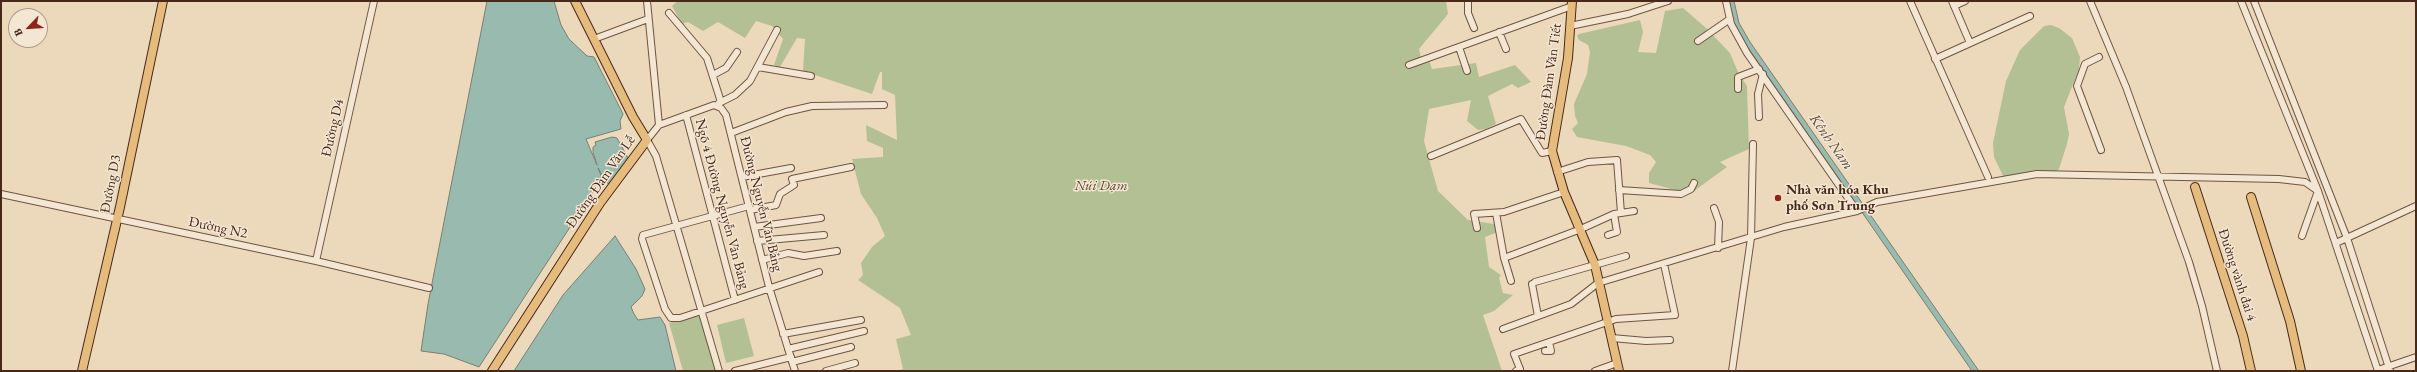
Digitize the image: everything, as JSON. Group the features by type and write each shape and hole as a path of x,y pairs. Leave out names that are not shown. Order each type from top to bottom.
{"main road":[{"name":"Đường D3","path":"82,371 117,219 163,1"},
{"name":"Đường Đàm Văn Lễ","path":"492,371 600,203 647,140 633,117 575,1"},
{"name":"Đường Đàm Văn Tiết","path":"1572,3 1568,58 1552,151 1564,192 1595,265 1618,367"},
{"name":"Đường vành đai 4","path":"2195,187 2243,336 2251,371"},
{"path":"2251,197 2290,321 2301,371"}],"street":[{"name":"Đường D4","path":"316,261 374,1"},
{"path":"647,1 659,125"},
{"path":"1468,1 1468,12 1474,28"},
{"path":"1570,26 1618,17 1668,1"},
{"path":"1726,1 1730,19 1738,37 1857,211"},
{"path":"1910,1 1988,177"},
{"path":"1965,1 1953,3 1970,43"},
{"path":"2090,1 2126,87 2160,178 2198,291 2217,371"},
{"path":"2241,1 2318,191 2378,371 2389,369 2416,358"},
{"path":"2254,1 2347,238 2389,369"},
{"path":"1410,65 1572,3"},
{"path":"669,13 707,58 721,102"},
{"path":"1935,59 2030,16"},
{"path":"594,38 648,19"},
{"path":"1698,42 1730,19"},
{"path":"719,371 703,310 656,156 647,140 659,125 714,106 735,95 750,81 777,30"},
{"path":"1499,32 1506,49"},
{"path":"1459,47 1467,71"},
{"path":"713,75 726,68 737,52"},
{"path":"2099,56 2085,64 2076,86 2101,150"},
{"path":"758,66 811,76"},
{"path":"1738,90 1738,77 1761,72"},
{"path":"1759,117 1758,94 1761,72"},
{"path":"731,133 786,112 812,106 884,105"},
{"name":"Đường Nguyễn Văn Bảng","path":"714,106 721,108 726,114 769,287 795,371"},
{"name":"Ngõ 4 Đường Nguyễn Văn Bảng","path":"686,115 735,300"},
{"path":"1431,156 1521,119 1542,153 1552,151"},
{"path":"1732,371 1751,238 1753,144"},
{"path":"1557,172 1588,162 1617,160 1621,213"},
{"path":"819,272 769,287 680,318 670,317 642,239 643,235 676,224 749,208 776,205 780,194 794,186 792,179 851,167"},
{"path":"742,177 790,168"},
{"path":"1503,328 1572,304 1598,283 1784,227 1857,211 1877,202 2037,174 2160,178 2279,179 2305,182 2318,191"},
{"path":"1619,190 1684,194 1694,183"},
{"path":"2302,236 2318,191"},
{"path":"1477,228 1474,214 1496,213 1564,192"},
{"name":"Đường N2","path":"1,194 316,261 429,288"},
{"path":"2336,242 2416,206"},
{"path":"1714,208 1719,222 1718,248"},
{"path":"1504,258 1581,229 1614,214 1634,211"},
{"path":"1496,213 1504,258 1511,281"},
{"path":"1608,235 1617,232 1614,214"},
{"path":"754,227 821,218"},
{"path":"757,241 824,235"},
{"path":"762,260 788,253 804,256 837,251"},
{"path":"1538,316 1533,283 1626,256"},
{"path":"1516,371 1520,369 1514,354 1608,321 1675,315 1664,264"},
{"path":"783,334 861,320"},
{"path":"788,349 864,331"},
{"path":"1612,338 1646,341 1670,340"},
{"path":"1545,351 1551,351 1549,342"},
{"path":"736,371 758,368 852,347"},
{"path":"826,371 855,363"},
{"path":"1595,371 1618,367"}],"green space":[{"name":"Núi Dạm","path":"678,1 1446,1 1448,14 1419,49 1422,63 1429,60 1432,69 1476,63 1479,77 1515,65 1531,82 1518,88 1512,84 1488,96 1496,124 1486,129 1478,130 1467,121 1471,100 1429,109 1424,141 1438,191 1468,220 1494,224 1498,232 1485,237 1489,267 1501,275 1499,278 1503,293 1513,295 1494,311 1483,315 1502,371 897,371 903,369 896,339 911,335 900,308 858,280 863,275 861,263 872,247 885,236 877,218 861,194 852,159 883,157 883,148 867,141 866,125 897,140 895,95 882,89 882,72 880,72 872,94 803,71 805,39 797,38 780,67 774,65 783,39 772,26 756,21 745,38 718,22 703,31 688,22 682,24 672,6"},
{"path":"1683,8 1706,28 1730,53 1738,72 1747,86 1749,149 1720,162 1727,167 1690,194 1649,183 1649,173 1656,162 1650,155 1626,146 1577,137 1572,129 1578,123 1575,116 1574,104 1587,74 1590,52 1588,45 1579,40 1577,36 1579,34 1640,20 1643,32 1638,52 1656,53 1665,11"},
{"path":"2051,25 2059,28 2072,38 2080,57 2079,69 2064,107 2069,134 2067,144 2059,169 2052,175 2005,180 1994,157 1993,143 2006,81 2020,50 2044,26"},
{"path":"700,315 716,371 683,371 669,323"},
{"path":"744,318 754,356 726,363 717,325"}],"water":[{"path":"487,1 554,1 561,25 569,39 587,56 594,57 623,114 620,121 621,129 586,139 597,165 593,152 593,147 596,145 595,142 612,137 617,138 628,158 611,184 607,183 598,168 602,178 479,367 444,354 421,351 428,304"},
{"name":"Kênh Nam","path":"1729,1 1734,1 1739,23 1750,42 1979,371 1972,371 1744,42 1734,24"},
{"path":"615,236 636,269 645,289 642,296 631,307 634,314 638,320 660,317 665,325 676,371 514,371 563,295"}],"place":[{"name":"Nhà văn hóa Khu phố Sơn Trung","path":"1778,198"}]}
